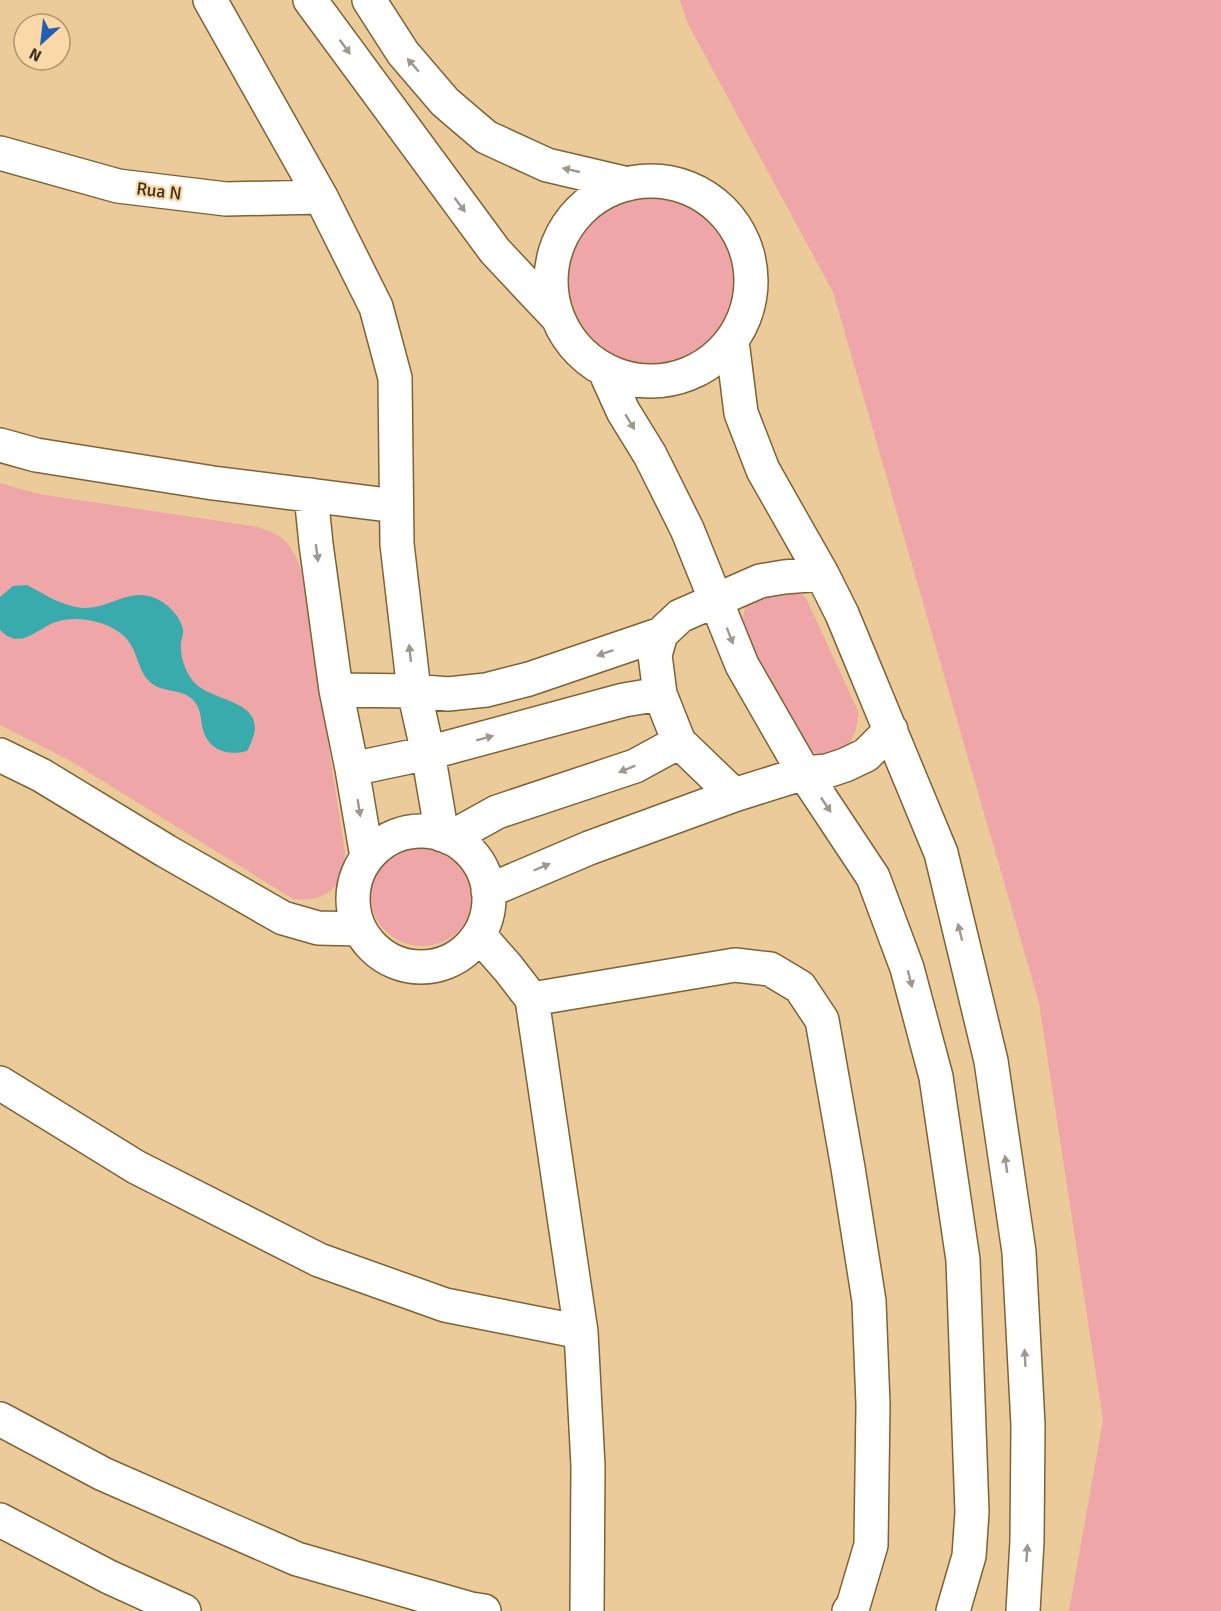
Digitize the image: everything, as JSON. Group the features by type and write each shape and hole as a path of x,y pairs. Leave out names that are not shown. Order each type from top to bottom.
{"street":[{"path":"210,0 321,197 376,307 395,378 397,544 414,691 446,836"},
{"path":"310,0 495,251 557,317 576,347 604,369 638,381 674,379 706,365 732,341 746,314 752,284 748,254 735,226 715,204 688,188 658,181 628,184 602,194 579,211 562,234 552,270 551,289 557,317"},
{"path":"369,0 403,53 445,102 486,137 547,165 628,184"},
{"name":"Rua N","path":"0,153 118,186 226,199 321,197"},
{"path":"732,341 741,413 763,470 842,614 941,853 991,1061 1019,1252 1028,1425 1028,1541 1023,1611"},
{"path":"604,369 623,411 650,455 687,529 742,665 804,773 873,877 908,968 936,1077 963,1260 972,1512 969,1556 953,1611"},
{"path":"0,445 36,455 213,483 396,506"},
{"path":"311,495 336,690 367,857"},
{"path":"336,690 448,694 486,690 529,679 661,634 680,616 760,581 784,576 822,574"},
{"path":"661,634 655,655 660,694 679,742 734,795"},
{"path":"352,769 428,753 624,700 660,694"},
{"path":"488,891 589,848 734,795 804,773 827,771 845,765 866,755 891,730"},
{"path":"446,836 497,812 635,766 679,742"},
{"path":"0,755 41,775 166,852 283,918 318,928 359,929"},
{"path":"421,831 446,836 464,847 476,859 484,874 488,891 487,913 479,935 468,949 453,960 436,966 418,968 399,964 383,956 369,945 359,929 353,911 352,892 357,873 367,857 382,843 400,834 421,831"},
{"path":"479,935 532,999 581,1332 588,1466 587,1611"},
{"path":"532,999 735,966 770,969 800,987 822,1020 869,1301 873,1405 871,1545 854,1606 849,1611"},
{"path":"0,1083 136,1167 319,1260 445,1305 581,1332"},
{"path":"0,1419 103,1474 297,1559 484,1611"},
{"path":"0,1520 109,1577 184,1611"}],"shaded area":[{"path":"680,0 1221,0 1221,1611 1069,1611 1103,1420 1039,1003 833,292 687,22"},
{"path":"651,194 668,195 684,200 699,208 712,219 723,232 731,247 736,263 736,297 731,313 723,328 712,341 699,352 684,360 668,365 651,366 634,365 618,360 603,352 590,341 579,328 571,313 566,297 565,280 566,263 571,247 579,232 590,219 603,208 618,200 634,195"},
{"path":"0,483 39,494 253,526 278,536 294,552 301,570 345,852 342,874 332,890 315,898 293,899 69,760 0,725"},
{"path":"796,591 806,598 858,711 855,733 850,741 837,752 828,754 806,750 743,637 742,624 745,610 756,594"},
{"path":"422,842 442,846 459,857 470,874 474,894 470,914 459,931 442,942 422,946 402,942 385,931 374,914 370,894 374,874 385,857 402,846"}],"water":[{"path":"27,585 60,602 82,608 101,606 138,595 157,599 165,604 182,625 182,659 193,681 202,689 239,705 254,721 254,734 247,751 227,752 210,743 203,730 197,704 184,694 159,688 149,681 129,642 118,631 110,627 101,623 71,619 53,623 21,639 7,636 0,630 0,597 13,586"}]}
